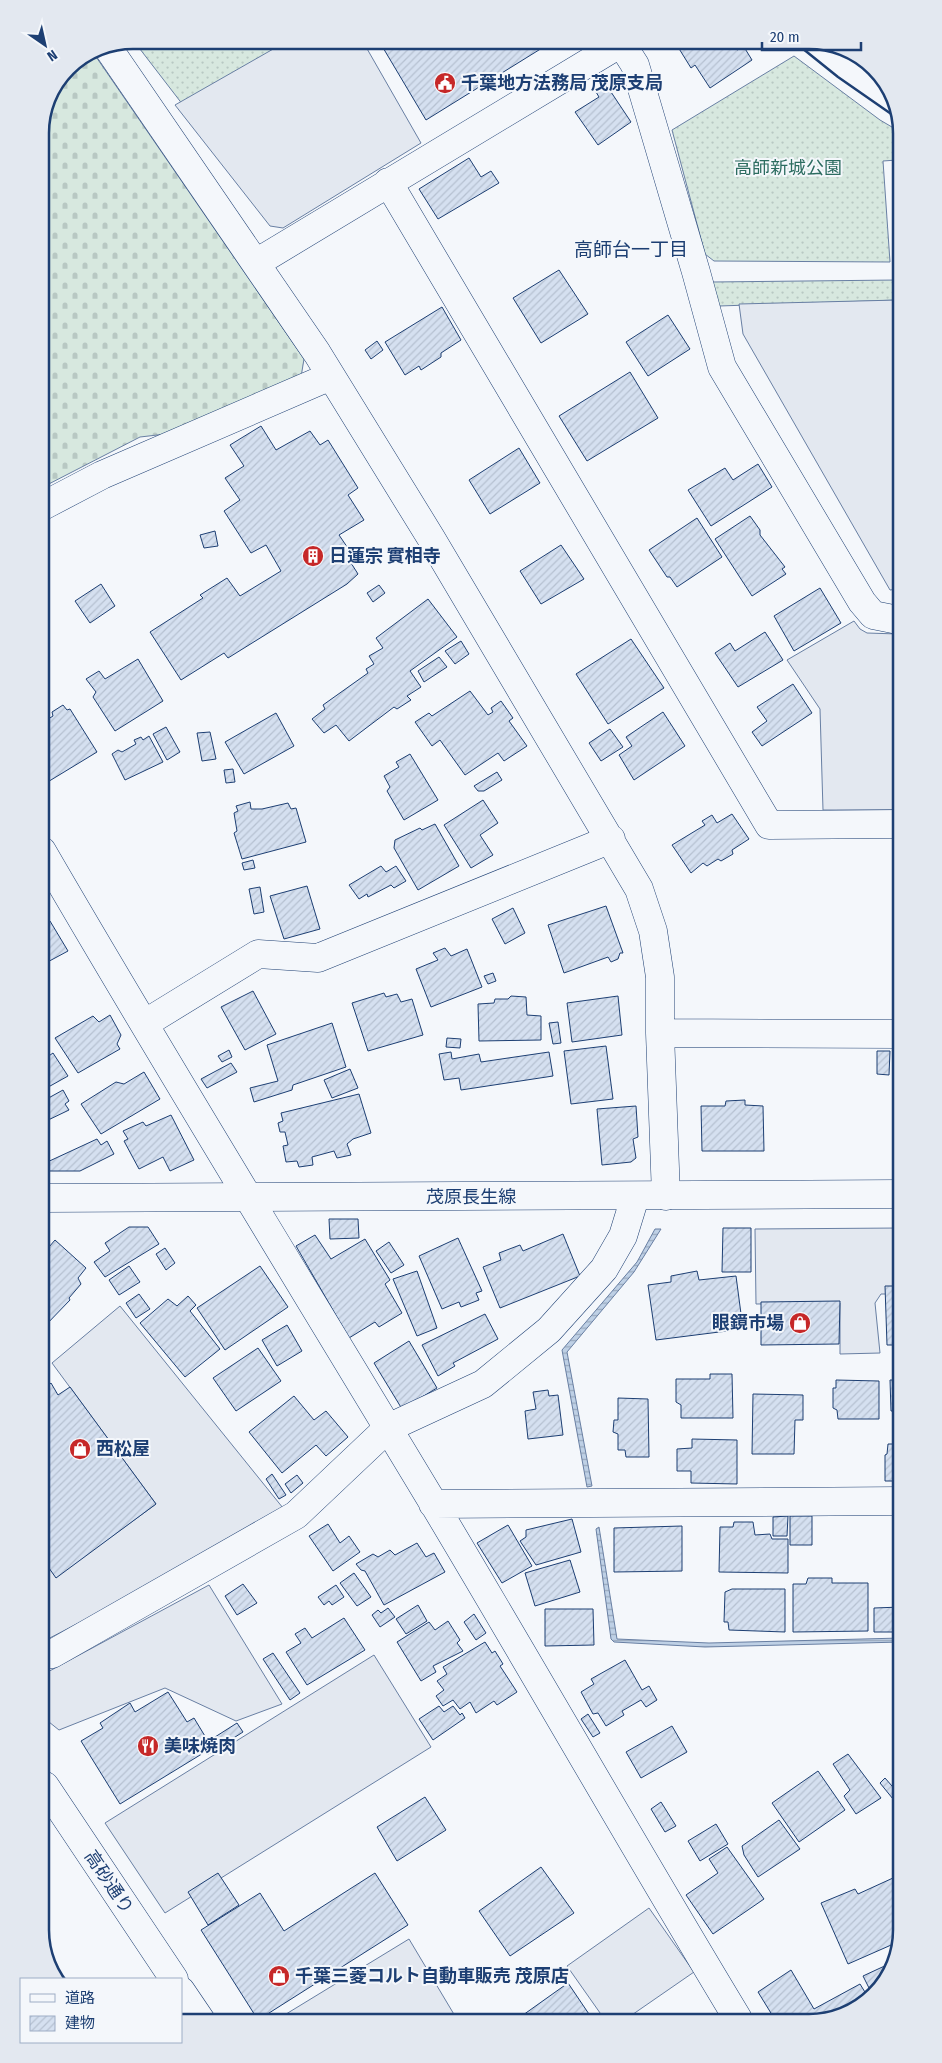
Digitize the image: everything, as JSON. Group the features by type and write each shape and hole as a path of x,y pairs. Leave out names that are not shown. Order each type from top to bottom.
{"street":[{"path":"256,263 608,49"},
{"path":"625,49 635,65 722,367 862,602 873,615 893,619"},
{"path":"111,52 331,376 431,538 639,889 653,932 660,977 660,1033 666,1196"},
{"path":"388,182 769,825 893,824"},
{"path":"49,503 102,476 331,376"},
{"path":"144,1024 258,954 318,958 611,839"},
{"path":"49,863 246,1196 388,1428 614,1813 735,2014"},
{"path":"660,1033 893,1034"},
{"name":"茂原長生線","path":"49,1198 246,1196 635,1197 893,1194"},
{"path":"49,1654 296,1515 388,1428 483,1384 550,1330 604,1269 623,1236 635,1197"},
{"path":"433,1504 893,1501"},
{"name":"高砂通り","path":"49,1792 173,1978"},
{"path":"182,1992 197,2014"}],"green space":[{"path":"140,49 278,49 183,105"},
{"name":"高師新城公園","path":"794,56 893,128 893,160 883,161 890,262 714,261 705,254 672,130"},
{"path":"96,57 304,359 301,377 166,434 140,437 49,484 49,128 57,96 66,82 78,70"},
{"path":"893,280 893,300 719,306 712,282"}],"shaded area":[{"path":"273,49 367,49 421,143 283,228 270,226 175,105"},
{"path":"893,300 893,590 890,590 743,334 739,304"},
{"path":"854,621 860,629 867,633 893,634 893,810 823,810 820,709 787,660"},
{"path":"893,1228 893,1294 881,1294 875,1303 880,1353 840,1354 840,1303 756,1304 755,1229"},
{"path":"120,1306 283,1508 123,1600 49,1638 49,1568 56,1577 156,1504 52,1363"},
{"path":"209,1585 282,1704 236,1721 165,1688 59,1730 49,1722 49,1671"},
{"path":"374,1655 431,1747 165,1913 105,1823"},
{"path":"649,1908 694,1972 633,2014 601,2014 567,1966"},
{"path":"409,1939 454,2014 286,2014"}],"water":[{"path":"655,1229 661,1229 634,1272 567,1352 592,1486 587,1487 562,1350 637,1262"},
{"path":"599,1527 617,1639 709,1643 893,1638 893,1642 705,1647 614,1642 611,1639 596,1529"}],"building":[{"name":"千葉地方法務局 茂原支局","path":"384,49 540,49 426,120"},
{"path":"679,49 745,49 752,60 710,88 695,65 691,68"},
{"path":"607,86 631,122 598,145 575,112 599,97 596,92"},
{"path":"469,158 481,177 491,171 499,183 438,219 419,189"},
{"path":"559,270 588,314 541,343 513,298"},
{"path":"442,307 461,340 441,353 441,357 421,370 419,366 405,375 385,342"},
{"path":"668,315 690,349 648,376 626,342"},
{"path":"377,341 383,350 371,359 365,350"},
{"path":"630,372 658,418 587,461 559,416"},
{"name":"日蓮宗 實相寺","path":"261,426 276,450 310,431 320,445 328,440 358,488 348,495 364,520 339,535 356,560 351,563 358,574 347,584 228,658 224,653 181,680 150,632 203,598 200,595 227,578 240,596 281,571 266,545 251,553 224,511 240,500 225,478 244,466 230,445"},
{"path":"519,448 540,483 490,514 469,480"},
{"path":"758,464 772,487 711,526 688,490 725,468 733,480"},
{"path":"750,516 760,530 760,535 785,567 782,569 786,574 752,596 715,539"},
{"path":"697,518 722,557 677,587 670,577 667,577 649,550"},
{"path":"215,531 218,546 204,548 200,535"},
{"path":"561,545 584,579 541,604 520,571"},
{"path":"101,584 115,606 90,623 75,601"},
{"path":"379,585 385,593 373,602 367,593"},
{"path":"820,588 841,623 794,651 774,616"},
{"path":"428,599 457,637 410,671 421,687 407,696 411,700 397,709 394,707 349,741 336,725 324,733 312,719 325,709 323,705 368,673 366,669 374,664 369,656 383,648 376,638"},
{"path":"765,632 783,660 738,687 715,653 730,643 735,651"},
{"path":"631,639 664,688 608,724 576,674"},
{"path":"461,641 469,654 455,664 445,651"},
{"path":"439,657 447,667 424,682 418,671"},
{"path":"138,659 163,701 115,731 93,697 96,692 86,679 99,671 105,679"},
{"path":"793,684 812,713 762,746 752,732 767,721 757,707"},
{"path":"470,691 488,715 493,712 491,708 501,701 513,718 509,721 527,746 504,761 498,753 465,775 440,740 432,746 415,722 429,713 432,716"},
{"path":"63,705 67,710 70,709 97,752 49,781 49,719 53,716 52,712"},
{"path":"663,712 685,746 634,780 619,755 632,746 626,737"},
{"path":"276,713 294,746 244,774 225,742"},
{"path":"166,727 180,752 167,760 153,734"},
{"path":"610,729 623,747 601,761 589,743"},
{"path":"210,732 216,759 202,761 197,733"},
{"path":"149,736 163,762 125,780 112,754 118,750 122,752 136,744 134,740 141,737 143,740"},
{"path":"410,754 438,800 404,820 387,791 390,787 384,776 399,767 396,762"},
{"path":"233,769 235,782 226,783 224,770"},
{"path":"497,772 502,780 484,791 478,791 474,786"},
{"path":"483,800 498,823 480,835 493,855 471,868 444,825"},
{"path":"250,802 251,809 262,809 288,803 291,809 296,808 306,842 242,859 234,833 237,831 234,813 238,811 236,806"},
{"path":"732,814 749,839 732,850 733,854 721,861 718,859 707,866 703,863 691,873 672,845 705,825 702,821 712,815 717,823"},
{"path":"435,824 459,866 418,890 394,848 395,840 420,828 422,830"},
{"path":"253,860 255,868 244,870 242,863"},
{"path":"381,866 386,872 396,866 406,881 394,888 391,885 368,897 367,894 359,899 349,885"},
{"path":"307,886 320,929 284,939 270,896"},
{"path":"260,887 264,912 254,914 249,889"},
{"path":"606,906 623,953 620,953 618,959 611,962 608,957 564,973 548,925"},
{"path":"513,908 525,933 505,944 492,919"},
{"path":"49,922 68,951 49,961"},
{"path":"445,948 451,956 467,949 482,987 431,1007 416,969 438,960 433,953"},
{"path":"493,973 496,981 488,984 484,976"},
{"path":"253,991 276,1034 245,1050 221,1007"},
{"path":"384,993 386,997 397,994 401,1002 412,999 423,1035 368,1051 352,1003"},
{"path":"511,996 526,997 527,1015 541,1016 541,1040 479,1041 478,1004 494,1003 495,999 508,999"},
{"path":"618,996 622,1035 572,1042 567,1003"},
{"path":"110,1015 121,1035 117,1044 120,1049 78,1073 55,1038 93,1016 99,1022"},
{"path":"558,1022 561,1043 553,1044 549,1023"},
{"path":"332,1023 346,1067 293,1085 292,1090 254,1102 250,1088 278,1081 267,1045"},
{"path":"447,1038 461,1039 460,1048 446,1047"},
{"path":"606,1046 613,1099 571,1104 564,1051"},
{"path":"229,1050 232,1057 222,1062 218,1056"},
{"path":"877,1051 890,1051 889,1075 877,1074"},
{"path":"451,1052 452,1059 479,1054 481,1062 549,1052 553,1076 461,1090 459,1078 444,1080 439,1054"},
{"path":"53,1053 68,1076 49,1087 49,1056"},
{"path":"231,1063 237,1072 207,1088 201,1079"},
{"path":"350,1069 358,1088 332,1098 324,1080"},
{"path":"144,1072 160,1099 101,1134 81,1104 116,1082 124,1084"},
{"path":"63,1090 69,1101 65,1104 69,1110 49,1120 49,1098"},
{"path":"359,1094 371,1133 353,1139 347,1144 351,1155 337,1158 334,1151 312,1157 313,1165 299,1167 297,1161 286,1162 283,1146 288,1145 285,1132 280,1132 278,1123 283,1121 281,1113"},
{"path":"745,1100 745,1105 763,1106 764,1151 702,1151 701,1106 725,1106 726,1101"},
{"path":"636,1106 638,1137 633,1139 636,1158 631,1162 602,1165 597,1109"},
{"path":"171,1115 194,1160 170,1171 163,1157 139,1169 124,1141 128,1139 123,1131 143,1122 146,1126"},
{"path":"97,1139 101,1145 107,1141 114,1154 80,1171 49,1171 49,1161"},
{"path":"329,1219 358,1219 359,1238 330,1239"},
{"path":"129,1227 148,1227 159,1244 105,1277 94,1262 110,1251 105,1243"},
{"path":"723,1228 751,1228 751,1272 722,1272"},
{"path":"563,1234 580,1276 500,1308 483,1267 501,1260 499,1253 520,1245 523,1251"},
{"path":"315,1235 331,1259 365,1239 390,1280 385,1284 402,1313 379,1327 375,1322 349,1338 296,1246"},
{"path":"458,1238 482,1291 476,1293 479,1300 461,1307 459,1302 442,1309 419,1256"},
{"path":"55,1240 86,1268 78,1278 81,1284 69,1298 70,1300 49,1322 49,1247"},
{"path":"389,1242 404,1265 391,1273 376,1251"},
{"path":"165,1248 175,1263 166,1270 156,1254"},
{"path":"129,1266 140,1282 119,1295 109,1280"},
{"path":"260,1266 288,1307 225,1350 197,1308"},
{"path":"417,1271 437,1328 417,1336 393,1279"},
{"path":"697,1271 699,1280 736,1276 743,1329 656,1340 648,1285 671,1282 671,1276"},
{"path":"885,1286 893,1286 893,1345 887,1345"},
{"path":"139,1294 150,1309 136,1318 126,1303"},
{"path":"188,1296 196,1305 190,1311 220,1349 185,1377 140,1323 168,1299 177,1306"},
{"name":"眼鏡市場","path":"840,1301 839,1344 761,1345 761,1302"},
{"path":"485,1314 498,1339 453,1363 455,1366 438,1376 422,1345"},
{"path":"287,1325 302,1351 277,1366 262,1340"},
{"path":"409,1341 437,1388 402,1409 374,1363"},
{"path":"258,1348 281,1381 236,1411 213,1378"},
{"path":"710,1374 732,1374 733,1418 681,1418 681,1405 676,1402 676,1379 710,1379"},
{"path":"836,1380 879,1381 879,1419 838,1419 837,1410 833,1408 833,1388 836,1388"},
{"path":"890,1380 893,1380 893,1411 891,1411"},
{"name":"西松屋","path":"51,1383 58,1395 70,1387 156,1504 56,1578 49,1568 49,1385"},
{"path":"548,1390 549,1396 558,1395 563,1435 528,1439 525,1411 536,1409 533,1392"},
{"path":"753,1394 803,1395 803,1420 795,1420 794,1454 752,1454"},
{"path":"294,1396 314,1420 326,1411 348,1437 326,1456 316,1445 282,1473 249,1432"},
{"path":"618,1398 648,1399 649,1457 626,1457 625,1450 618,1450 618,1434 613,1432 614,1420 618,1420"},
{"path":"692,1439 737,1440 737,1484 691,1483 691,1471 677,1471 677,1449 692,1448"},
{"path":"888,1444 893,1444 893,1481 885,1481 885,1455 887,1454"},
{"path":"272,1474 286,1495 279,1499 266,1479"},
{"path":"297,1475 303,1483 291,1493 285,1484"},
{"path":"788,1516 787,1536 773,1536 773,1517"},
{"path":"790,1516 812,1516 812,1545 790,1545"},
{"path":"572,1519 581,1552 536,1565 520,1541 526,1537 526,1530"},
{"path":"734,1522 753,1522 755,1535 770,1534 772,1539 788,1539 788,1573 719,1572 720,1527 733,1527"},
{"path":"328,1524 340,1543 349,1536 360,1552 333,1571 309,1536"},
{"path":"508,1525 532,1566 502,1583 477,1543"},
{"path":"682,1526 682,1571 614,1572 614,1528"},
{"path":"417,1543 426,1557 434,1553 445,1572 384,1605 365,1571 361,1570 356,1564 373,1554 378,1557 390,1550 395,1555"},
{"path":"570,1560 580,1592 535,1606 525,1573"},
{"path":"354,1573 371,1597 357,1606 340,1583"},
{"path":"808,1578 832,1578 832,1583 868,1583 868,1631 793,1632 793,1584 806,1584"},
{"path":"243,1584 257,1603 237,1615 225,1596"},
{"path":"336,1585 344,1597 332,1605 329,1601 324,1605 318,1597"},
{"path":"732,1589 785,1589 785,1632 729,1630 728,1622 724,1622 725,1592"},
{"path":"418,1605 427,1621 406,1634 396,1619"},
{"path":"893,1607 893,1632 874,1632 874,1608"},
{"path":"388,1608 395,1617 380,1627 372,1615 378,1610 381,1613"},
{"path":"545,1609 593,1609 594,1645 545,1646"},
{"path":"474,1614 486,1633 476,1640 464,1622"},
{"path":"344,1618 365,1650 307,1685 286,1652 301,1643 295,1634 305,1628 312,1638"},
{"path":"448,1621 460,1640 457,1643 463,1651 433,1666 436,1672 421,1681 397,1642 429,1622 435,1630"},
{"path":"485,1642 492,1653 495,1651 503,1664 500,1666 517,1692 497,1705 494,1701 476,1713 470,1702 460,1709 453,1700 443,1706 436,1696 444,1690 437,1681 447,1674 443,1667"},
{"path":"273,1653 300,1693 290,1700 263,1659"},
{"path":"625,1660 642,1690 649,1686 657,1700 646,1707 641,1700 622,1711 624,1715 606,1726 598,1713 593,1714 581,1692 594,1684 591,1679"},
{"name":"美味焼肉","path":"168,1692 187,1722 194,1718 214,1751 208,1754 205,1752 120,1804 81,1741 103,1728 100,1723 130,1703 135,1712"},
{"path":"439,1706 444,1712 453,1706 465,1718 433,1740 419,1719"},
{"path":"588,1714 600,1733 593,1737 581,1719"},
{"path":"237,1723 243,1732 221,1746 215,1737"},
{"path":"672,1726 687,1752 641,1778 626,1752"},
{"path":"848,1754 881,1798 856,1814 844,1796 850,1790 833,1764"},
{"path":"818,1771 845,1810 799,1842 772,1803"},
{"path":"885,1778 893,1787 893,1799 880,1783"},
{"path":"425,1797 446,1830 397,1861 377,1827"},
{"path":"661,1802 676,1826 665,1832 651,1809"},
{"path":"779,1820 800,1849 758,1877 744,1855 742,1846"},
{"path":"716,1824 728,1844 700,1861 688,1841"},
{"path":"727,1847 764,1899 713,1934 686,1895 718,1873 709,1859"},
{"path":"541,1867 574,1913 510,1956 479,1911"},
{"path":"218,1873 239,1905 208,1925 188,1892"},
{"name":"千葉三菱コルト自動車販売 茂原店","path":"375,1873 408,1925 267,2014 254,2014 201,1930 260,1893 284,1931"},
{"path":"893,1878 893,1941 892,1945 848,1964 821,1903 855,1889 858,1894"},
{"path":"885,1966 870,1989 863,1976"},
{"path":"791,1970 814,2009 860,1984 865,1993 846,2006 820,2014 772,2014 758,1992"},
{"path":"568,1983 589,2014 524,2014"}],"wall":[{"path":"803,49 838,77 891,114"}],"place":[{"name":"千葉地方法務局 茂原支局","path":"445,83"},
{"name":"日蓮宗 實相寺","path":"313,556"},
{"name":"眼鏡市場","path":"800,1323"},
{"name":"西松屋","path":"80,1449"},
{"name":"美味焼肉","path":"148,1746"},
{"name":"千葉三菱コルト自動車販売 茂原店","path":"279,1976"}],"district":[{"name":"高師台一丁目","path":"631,249"}]}
